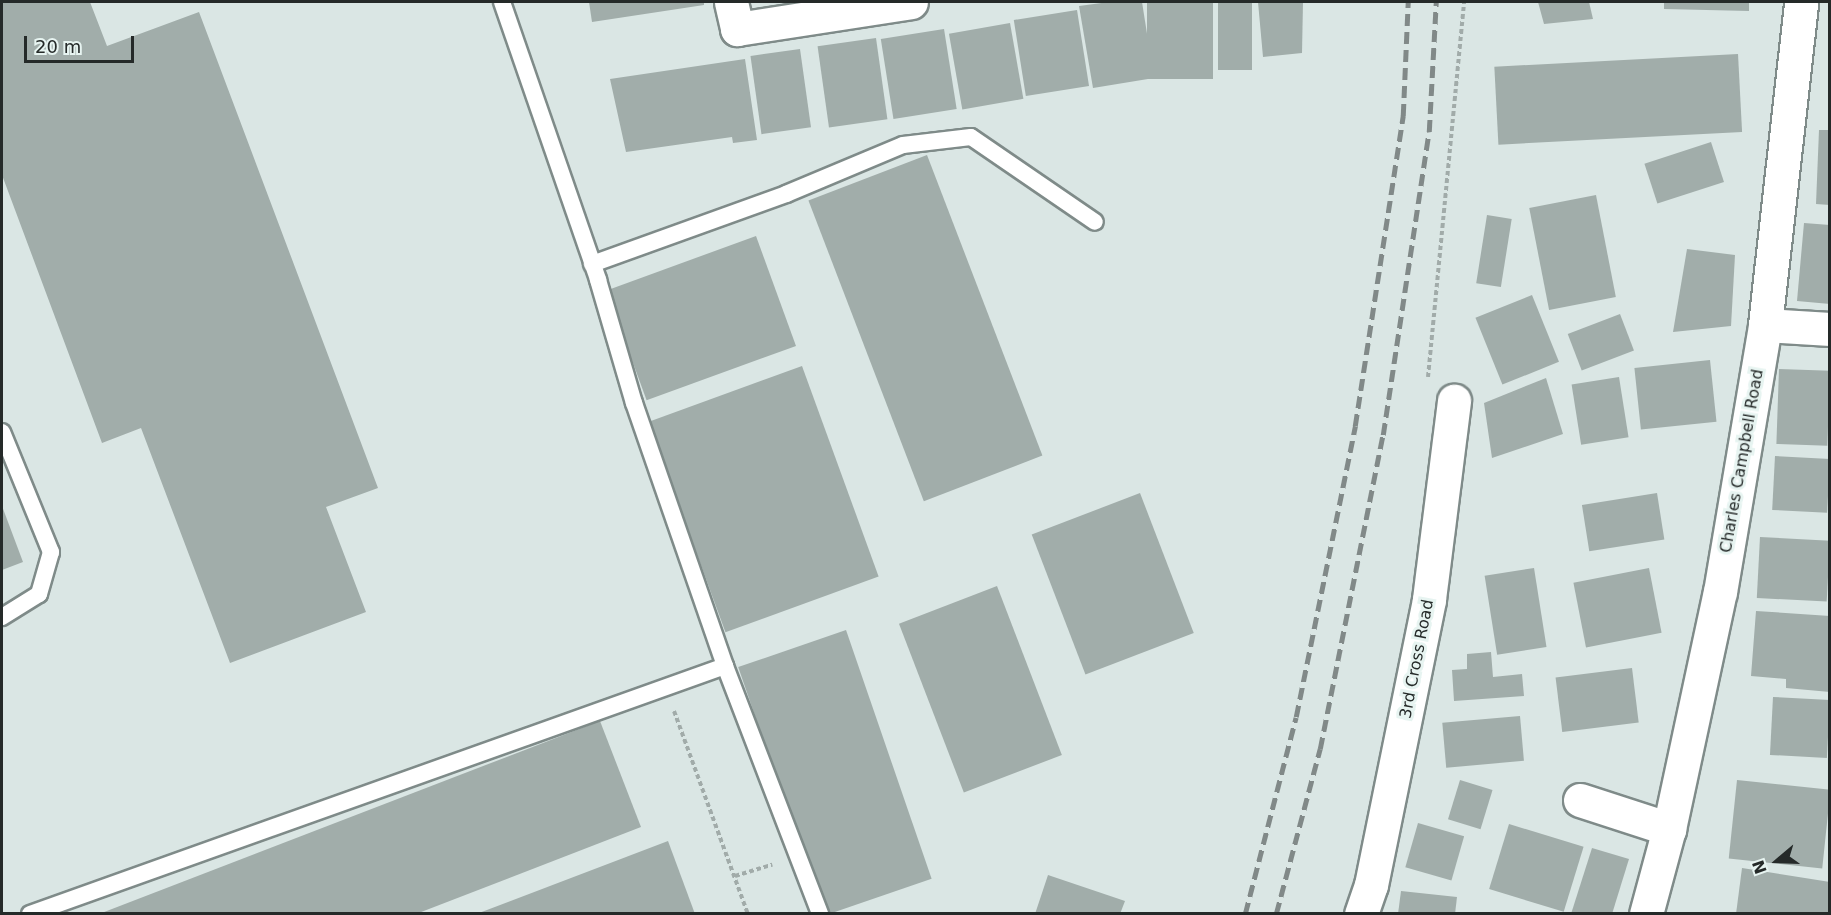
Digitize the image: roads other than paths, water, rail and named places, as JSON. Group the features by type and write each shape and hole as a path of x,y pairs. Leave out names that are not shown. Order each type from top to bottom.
{"street":[{"path":"731,2 736,29 911,2"},
{"name":"Charles Campbell Road","path":"1646,914 1669,829 1720,592 1765,325 1801,2"},
{"path":"1765,325 1830,329"},
{"name":"3rd Cross Road","path":"1361,914 1371,885 1429,599 1454,401"},
{"path":"1580,800 1669,829"}],"lane":[{"path":"502,2 592,264 634,403 725,666 820,914"},
{"path":"592,264 786,194 903,145 971,137 1095,222"},
{"path":"2,432 51,552 39,594 2,617"},
{"path":"30,914 725,666"}],"railway":[{"path":"1245,914 1296,717 1355,426 1403,116 1408,2"},
{"path":"1276,914 1320,749 1383,435 1429,132 1436,2"}]}
